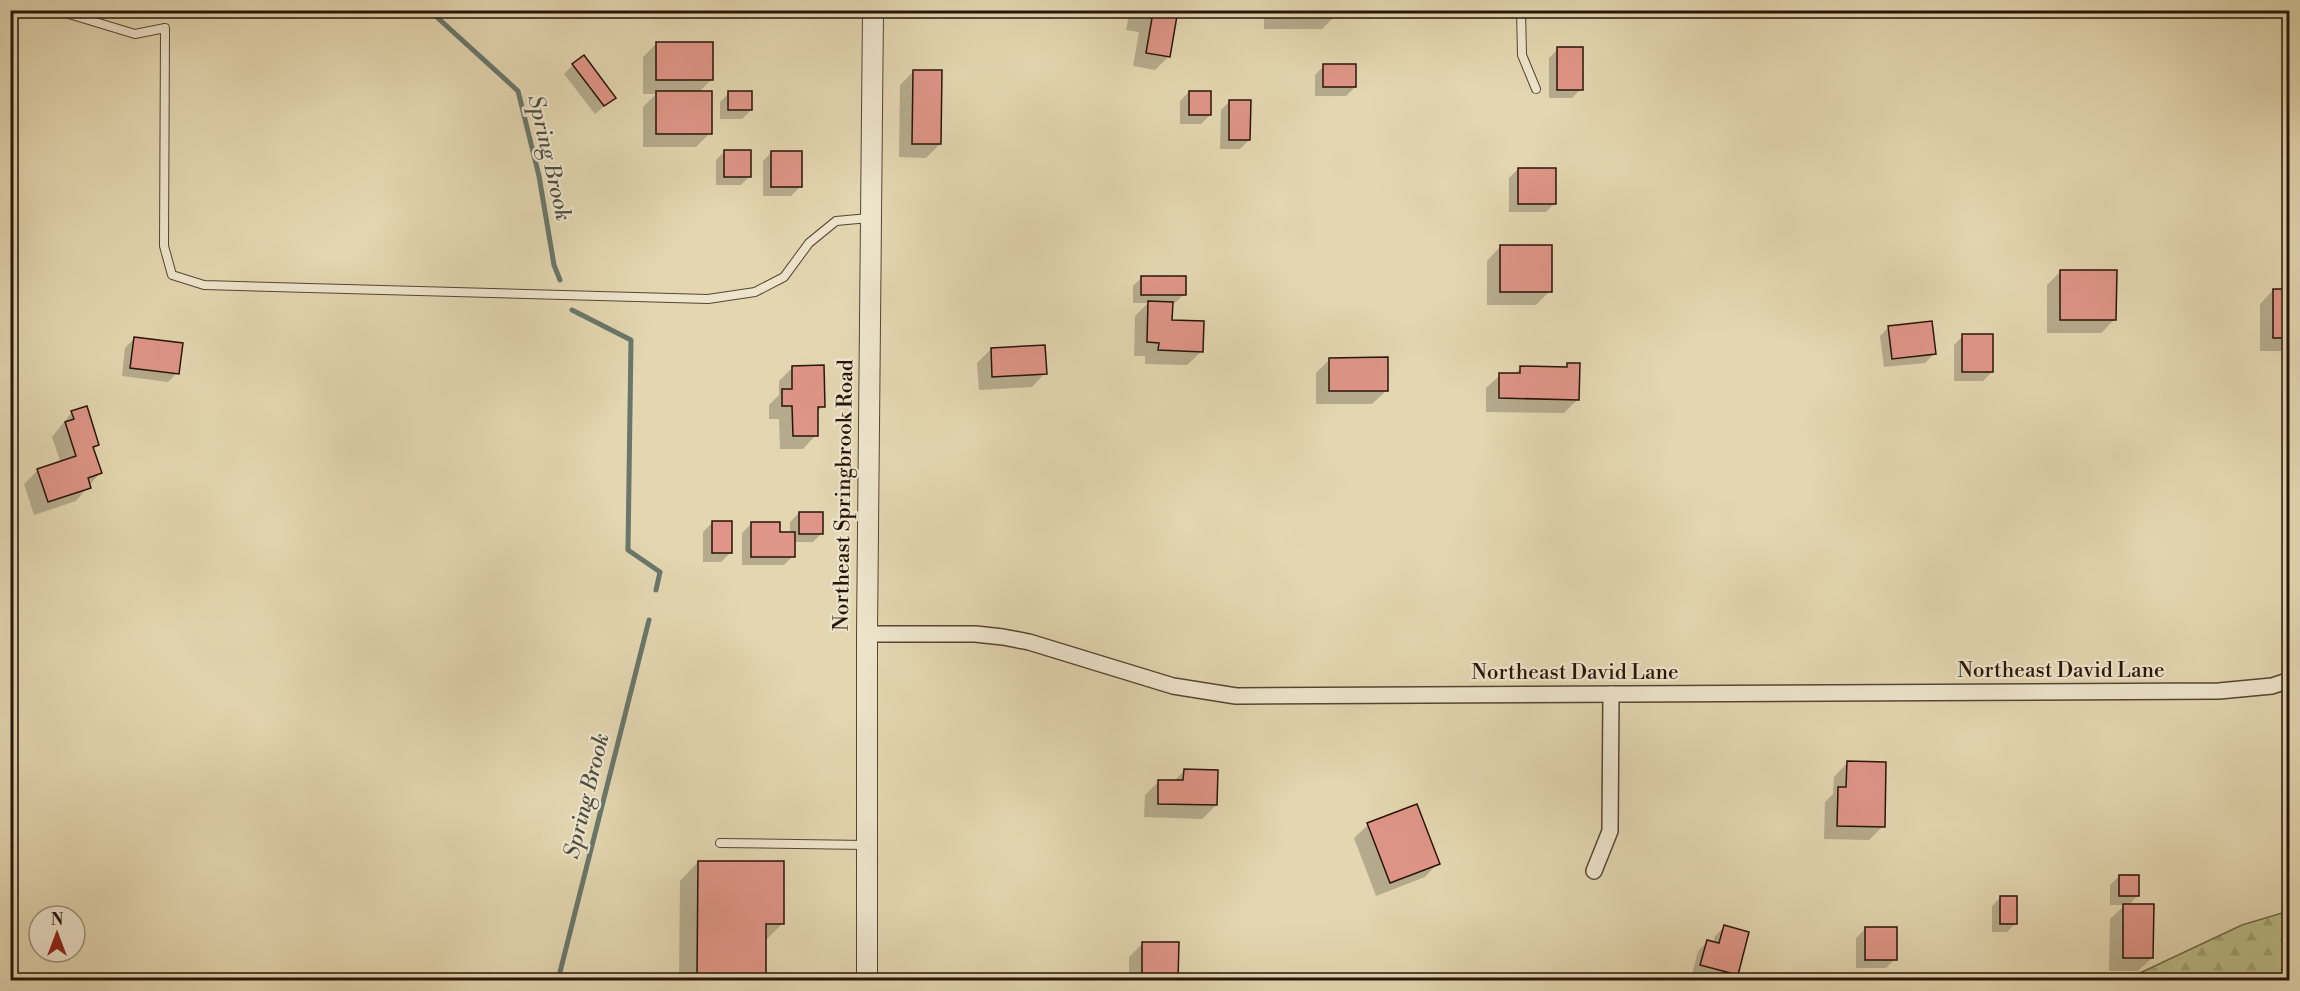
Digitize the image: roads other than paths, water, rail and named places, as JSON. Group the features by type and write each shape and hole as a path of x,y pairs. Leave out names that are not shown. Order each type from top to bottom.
{"street":[{"name":"Northeast Springbrook Road","path":"867,981 867,634 873,10"},
{"name":"Northeast David Lane","path":"867,634 975,634 1003,637 1029,642 1173,686 1236,696 2219,691 2272,686 2289,680"},
{"path":"1594,871 1610,831 1611,694"}],"lane":[{"path":"1521,10 1522,55 1536,89"},
{"path":"10,12 59,11 135,34 165,28 164,246 172,275 204,285 708,299 755,292 784,277 809,243 836,221 871,218"},
{"path":"720,843 867,845"}],"waterway":[{"name":"Spring Brook","path":"429,10 518,91 539,176 554,265 560,280"},
{"name":"Spring Brook","path":"572,310 631,340 628,550 660,572 656,590"},
{"name":"Spring Brook","path":"558,980 649,620"}]}
